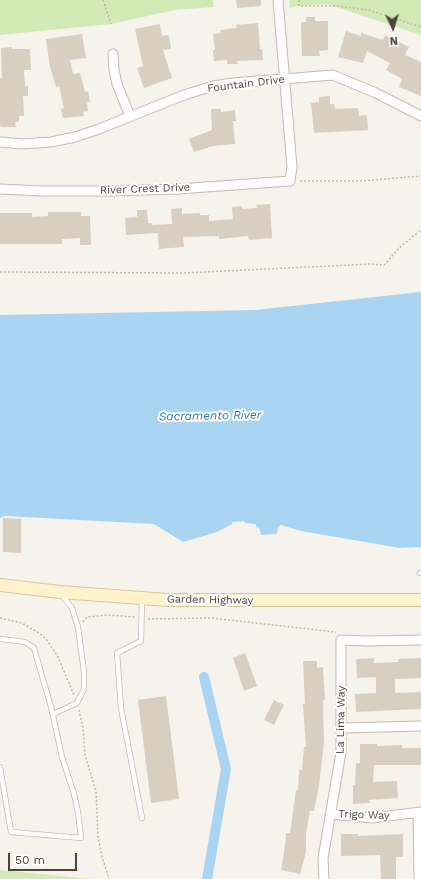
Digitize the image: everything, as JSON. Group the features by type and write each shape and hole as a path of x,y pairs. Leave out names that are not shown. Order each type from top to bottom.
{"main road":[{"name":"Garden Highway","path":"0,585 142,599 201,601 421,600"}],"street":[{"path":"278,0 292,167 290,181"},
{"path":"113,54 117,84 130,116"},
{"name":"Fountain Drive","path":"0,142 22,144 51,142 75,137 99,129 184,94 212,86 233,83 333,76 376,93 421,116"},
{"name":"River Crest Drive","path":"0,189 42,191 109,191 178,189 290,181"},
{"path":"341,640 421,640"},
{"name":"La Lima Way","path":"324,879 323,858 341,752 341,640"},
{"path":"342,728 421,726"},
{"path":"419,879 420,812"},
{"name":"Trigo Way","path":"331,814 372,818 420,812"}],"lane":[{"path":"53,714 77,703 84,689 84,672 78,627 72,608 60,592"},
{"path":"142,599 141,641 117,653 121,708 142,818"},
{"path":"0,639 25,642 34,648 53,714 62,757 74,794 81,838 11,832 6,795 0,767"},
{"path":"0,796 6,795"}],"path":[{"path":"103,0 111,24"},
{"path":"299,0 299,6 338,6 369,10 421,27"},
{"path":"290,181 362,181 421,176"},
{"path":"0,272 184,273 370,264 384,265 399,248 421,230"},
{"path":"78,627 87,617 107,614 141,618 211,618 304,627 335,632 341,640"},
{"path":"0,618 22,623 39,633 46,639 58,657 77,703 82,722 85,755 96,791 98,838 109,879"}],"green space":[{"path":"0,0 213,0 214,7 175,10 111,24 0,35"},
{"path":"289,0 421,0 421,35 327,4 290,8"},
{"path":"0,870 92,879 0,879"}],"water":[{"name":"Sacramento River","path":"421,292 421,547 400,548 301,531 281,525 278,527 277,534 261,535 259,527 257,528 256,524 245,523 244,521 232,522 232,524 217,532 183,542 154,524 5,516 0,518 0,315 255,310"}],"building":[{"path":"236,0 261,0 261,6 237,8"},
{"path":"306,17 315,17 315,21 328,21 328,50 319,51 320,56 302,56 301,22 306,22"},
{"path":"258,23 260,49 262,49 263,60 237,61 238,64 227,64 227,60 214,61 213,50 215,50 213,34 221,33 220,30 237,28 236,25"},
{"path":"160,24 162,36 169,35 171,49 163,50 172,78 144,88 137,68 143,66 135,29"},
{"path":"346,31 361,36 361,33 383,40 385,35 409,47 405,55 421,62 421,96 399,87 402,79 386,70 390,63 367,51 363,63 338,57"},
{"path":"82,34 86,58 70,60 73,74 80,73 85,92 88,91 90,102 87,103 88,111 83,112 84,116 63,118 61,109 64,108 59,86 56,87 50,67 46,39"},
{"path":"12,47 12,49 30,49 31,70 24,70 25,86 28,86 28,96 23,96 24,116 19,116 19,122 15,122 16,127 3,127 0,126 0,78 2,78 1,48"},
{"path":"330,96 330,104 334,104 335,109 358,108 359,116 367,115 368,130 314,133 311,103 319,102 319,97"},
{"path":"211,109 221,109 221,112 235,110 236,121 233,121 235,144 213,146 194,152 189,139 212,130"},
{"path":"270,204 272,238 249,240 248,236 219,239 219,236 183,237 184,247 159,249 158,233 126,235 125,218 137,217 137,210 147,210 148,223 152,223 152,225 172,224 171,209 182,208 182,214 200,213 200,215 209,215 209,221 233,219 232,207 242,206 242,209 257,208 256,205"},
{"path":"48,212 81,212 81,216 90,216 91,245 80,245 80,238 62,239 62,244 0,244 0,213 32,213 32,217 48,216"},
{"path":"3,518 21,519 21,553 3,552"},
{"path":"245,653 257,686 244,691 233,658"},
{"path":"374,658 374,663 398,662 398,659 421,658 421,678 395,679 395,693 421,692 421,709 356,712 355,694 376,693 376,677 357,678 356,659"},
{"path":"303,661 317,661 317,668 323,667 325,700 323,700 324,743 319,785 314,811 310,811 306,834 306,852 300,874 281,870 286,833 290,833 296,790 298,790 299,770 302,770 304,747 306,747 303,704 305,704"},
{"path":"166,696 179,799 151,803 138,700"},
{"path":"274,700 284,705 274,725 264,720"},
{"path":"360,744 377,744 377,746 402,745 402,748 421,748 421,765 374,765 373,782 397,781 398,798 369,800 370,803 353,804 353,785 355,785 356,763 360,763"},
{"path":"341,834 358,834 358,836 403,834 403,857 396,857 396,879 381,879 380,855 341,856"}],"waterway":[{"path":"204,677 226,769 207,879"}]}
